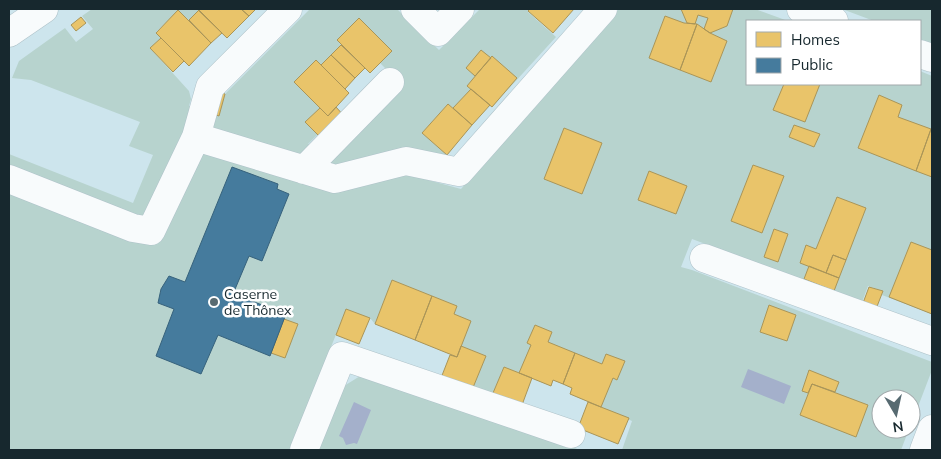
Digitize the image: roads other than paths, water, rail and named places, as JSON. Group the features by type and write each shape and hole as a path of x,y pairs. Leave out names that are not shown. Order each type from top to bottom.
{"street":[{"path":"9,34 44,9"},
{"path":"9,179 133,228 151,231 196,137 210,87 288,9"},
{"path":"415,9 438,32 460,9"},
{"path":"196,137 335,179 406,161 459,172 603,9"},
{"path":"801,9 831,20"},
{"path":"304,170 390,82"},
{"path":"704,258 932,342"},
{"path":"304,450 342,356 571,434"},
{"path":"924,450 932,429"}],"water":[{"path":"748,369 791,386 784,404 741,387"},
{"path":"354,402 371,410 357,444 346,445 343,438 339,436"}],"place":[{"name":"Caserne de Thônex","path":"214,302"}]}
